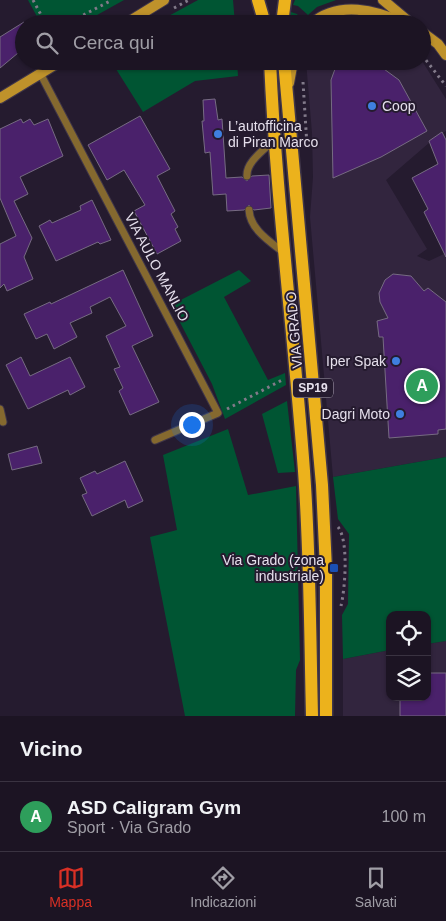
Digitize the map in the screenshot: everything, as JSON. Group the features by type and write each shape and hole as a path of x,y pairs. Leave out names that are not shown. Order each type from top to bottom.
{"main road":[{"path":"258,0 262,15"},
{"path":"283,15 285,0"},
{"name":"VIA GRADO","path":"267,70 295,373 308,540 312,716"},
{"name":"VIA GRADO","path":"285,70 322,485 326,569 326,716"}],"street":[{"path":"140,15 164,0"},
{"path":"383,0 401,15"},
{"path":"320,15 325,11 348,6 366,7 386,15"},
{"path":"442,40 446,55"},
{"path":"0,98 45,70"},
{"path":"287,99 292,70"}],"lane":[{"name":"VIA AULO MANLIO","path":"40,73 218,414"},
{"path":"247,176 246,171 256,157 274,140"},
{"path":"248,210 249,220 263,236 283,252"},
{"path":"0,410 3,422"},
{"path":"156,440 218,414"}],"path":[{"path":"33,0 41,15"},
{"path":"83,15 112,0"},
{"path":"431,67 446,86"},
{"path":"218,414 295,373"}],"shaded area":[{"path":"307,70 428,70 446,99 446,131 437,136 386,180 427,249 417,256 429,261 446,253 446,457 333,477 310,217 313,177 312,133"},
{"path":"446,641 446,716 343,716 343,659 386,651 386,701 431,701 431,643"}],"green space":[{"path":"28,0 124,0 97,15 36,15"},
{"path":"198,0 233,0 234,15 170,15"},
{"path":"295,0 336,0 317,7 308,15 298,6 293,5"},
{"path":"288,11 298,15 287,15"},
{"path":"117,70 238,70 238,76 195,81 143,112"},
{"path":"239,270 251,281 224,297 268,380 285,373 286,385 225,419 212,384 171,305"},
{"path":"287,401 295,472 278,473 262,414"},
{"path":"228,429 248,495 296,486 300,660 296,670 295,716 185,716 150,537 177,530 163,455"},
{"path":"446,457 446,641 431,643 431,611 386,611 386,651 343,659 342,615 348,604 349,534 338,519 333,477"}],"building":[{"path":"15,28 15,56 0,68 0,37"},
{"name":"Coop","path":"335,70 385,70 399,80 427,131 381,157 333,178 331,80"},
{"path":"215,99 218,120 222,119 226,178 242,177 247,181 252,176 269,175 271,208 254,210 249,205 244,210 227,211 226,194 213,195 210,152 205,153 202,121 204,121 203,100"},
{"path":"140,116 170,169 157,176 175,211 171,214 178,227 175,229 181,241 157,254 134,211 145,205 124,170 107,180 88,145"},
{"path":"21,119 23,123 30,119 34,125 48,119 63,156 20,177 28,194 14,201 32,238 24,257 33,279 7,291 4,284 0,288 0,244 16,236 0,198 0,129"},
{"path":"442,132 446,140 446,257 424,212 428,209 412,178 438,164 429,141"},
{"path":"92,200 111,240 100,244 98,242 56,261 39,226 50,220 52,223 81,210 80,206"},
{"path":"123,270 153,336 132,346 159,402 130,415 119,391 123,388 114,369 120,367 106,336 126,326 110,297 90,307 92,313 70,323 77,337 54,349 47,334 36,339 24,314 50,302 51,304"},
{"path":"393,274 411,276 424,291 428,288 446,302 446,429 438,430 438,434 389,438 383,337 379,337 377,321 388,318 380,302 379,293 385,280"},
{"path":"21,357 30,376 70,357 85,387 70,395 68,390 28,409 6,365"},
{"path":"37,446 42,463 12,470 8,454"},
{"path":"125,461 143,501 128,508 125,500 92,516 82,495 87,493 80,478 95,471 97,474"},
{"path":"431,673 446,673 446,716 400,716 400,701 431,701"}],"place":[{"name":"Coop","path":"372,106"},
{"name":"L’autofficina di Piran Marco","path":"218,134"},
{"name":"Iper Spak","path":"396,361"},
{"name":"ASD Caligram Gym","path":"422,386"},
{"name":"Dagri Moto","path":"400,414"},
{"name":"Via Grado (zona industriale)","path":"334,568"}]}
